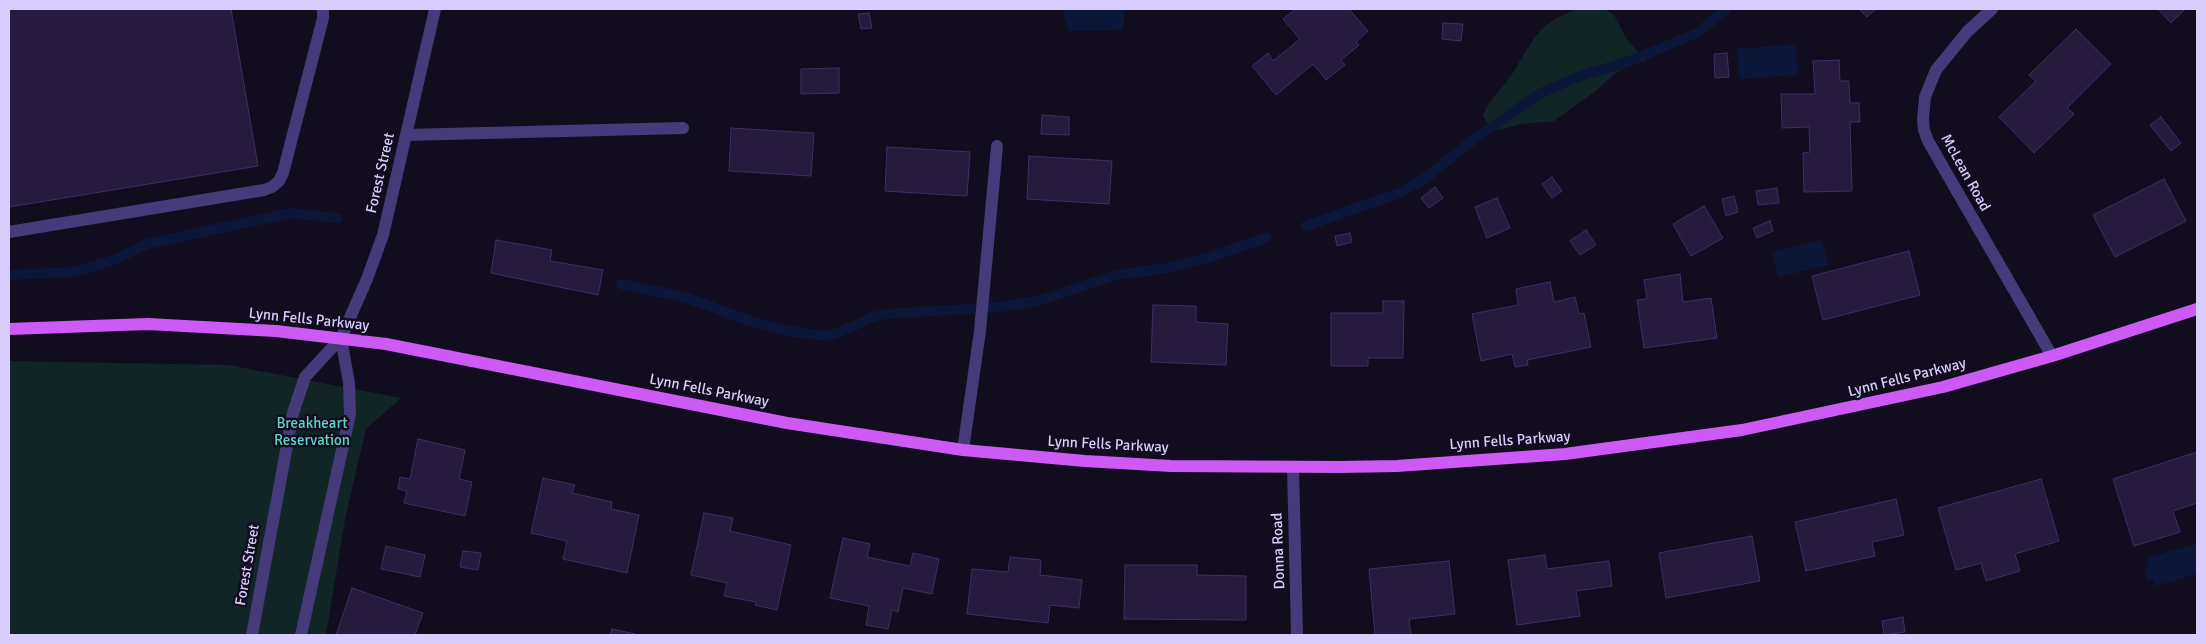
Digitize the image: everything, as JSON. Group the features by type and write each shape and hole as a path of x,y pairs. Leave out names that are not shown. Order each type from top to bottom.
{"main road":[{"name":"Lynn Fells Parkway","path":"9,329 148,324 276,331 341,338 457,358 787,423 963,450 1085,461 1171,466 1397,466 1565,454 1742,430 1943,387 2052,356 2197,308"}],"street":[{"path":"9,232 264,190 272,187 280,181 283,173 323,18 323,9"},
{"name":"Forest Street","path":"252,635 292,413 305,377 341,338 380,246 435,9"},
{"name":"McLean Road","path":"1992,9 1967,32 1936,70 1925,97 1924,130 1928,141 2052,356"},
{"path":"406,135 682,128"},
{"path":"963,450 980,331 997,146"},
{"path":"301,635 350,414 349,383 341,338"},
{"name":"Donna Road","path":"1293,466 1297,635"}],"green space":[{"path":"1577,9 1604,9 1614,15 1626,38 1646,61 1628,66 1613,75 1597,90 1554,121 1521,124 1494,131 1483,115 1489,103 1511,76 1534,38 1545,26 1556,18"},
{"name":"Breakheart Reservation","path":"10,361 228,365 401,398 366,429 345,519 326,635 9,635"}],"water":[{"path":"1064,9 1125,9 1124,25 1122,30 1069,31 1063,16"},
{"path":"1795,44 1798,75 1740,79 1737,49"},
{"path":"1822,240 1828,265 1778,277 1772,252"},
{"path":"2197,544 2197,574 2155,586 2153,579 2147,580 2144,568 2149,566 2147,558"}],"building":[{"path":"9,9 231,9 258,166 9,207"},
{"path":"1296,9 1349,9 1368,31 1356,42 1359,45 1341,60 1345,65 1326,80 1313,64 1276,95 1252,66 1268,53 1273,61 1300,39 1283,19"},
{"path":"1859,9 1876,9 1867,17"},
{"path":"2158,9 2185,9 2171,23"},
{"path":"869,13 872,28 861,29 858,14"},
{"path":"1443,23 1463,24 1461,41 1442,39"},
{"path":"2076,29 2111,64 2067,108 2074,114 2034,153 1999,117 2036,81 2029,75"},
{"path":"1727,53 1729,77 1715,78 1714,54"},
{"path":"1839,60 1840,81 1849,81 1850,103 1859,103 1860,122 1850,122 1852,191 1804,192 1803,153 1810,152 1809,127 1782,128 1781,94 1815,94 1813,61"},
{"path":"839,68 839,93 801,94 801,69"},
{"path":"1042,115 1069,117 1069,135 1041,134"},
{"path":"2161,117 2181,143 2171,151 2150,125"},
{"path":"731,128 814,133 811,176 729,171"},
{"path":"887,147 970,152 967,196 885,191"},
{"path":"1029,156 1112,161 1109,204 1027,199"},
{"path":"1552,177 1562,191 1552,198 1542,184"},
{"path":"2164,179 2186,221 2115,257 2093,215"},
{"path":"1435,187 1443,198 1429,208 1421,198"},
{"path":"1777,188 1779,203 1758,205 1756,191"},
{"path":"1734,196 1738,212 1726,216 1722,199"},
{"path":"1497,198 1510,228 1487,238 1475,207"},
{"path":"1704,206 1723,238 1691,256 1673,224"},
{"path":"1770,221 1773,231 1757,238 1753,228"},
{"path":"1586,230 1596,245 1580,255 1570,241"},
{"path":"1350,233 1352,242 1337,246 1335,236"},
{"path":"496,240 552,250 550,261 603,270 598,295 491,273"},
{"path":"1909,251 1920,295 1823,320 1812,276"},
{"path":"1680,274 1683,302 1711,298 1717,338 1644,348 1637,300 1647,299 1644,280"},
{"path":"1550,282 1554,302 1575,297 1579,314 1584,313 1591,347 1527,360 1528,365 1515,367 1512,354 1481,361 1472,314 1518,305 1516,289"},
{"path":"1383,301 1404,301 1403,358 1368,358 1368,366 1331,366 1331,313 1383,313"},
{"path":"1153,305 1196,306 1196,322 1228,324 1226,365 1151,362"},
{"path":"418,439 465,450 459,479 472,482 465,516 404,503 407,491 398,489 400,477 410,479"},
{"path":"2197,452 2197,503 2173,511 2180,532 2134,546 2113,479"},
{"path":"543,478 575,485 572,493 612,502 611,509 639,515 627,573 563,559 567,541 531,533"},
{"path":"2041,479 2059,541 2015,554 2020,571 1986,581 1981,563 1956,570 1938,508"},
{"path":"1896,499 1904,535 1872,542 1875,556 1806,571 1795,522"},
{"path":"704,513 733,518 730,531 791,545 777,610 755,605 756,602 724,596 727,583 691,575"},
{"path":"1752,536 1760,581 1666,598 1659,553"},
{"path":"843,538 870,544 867,557 910,566 913,553 939,559 932,594 903,588 898,612 892,610 888,629 866,625 869,606 830,598"},
{"path":"386,546 425,555 420,577 381,569"},
{"path":"463,551 481,553 478,570 460,567"},
{"path":"1545,555 1547,569 1609,561 1612,586 1576,591 1580,616 1517,625 1508,560"},
{"path":"1010,557 1041,560 1040,575 1082,580 1079,608 1050,605 1048,623 967,614 972,569 1008,572"},
{"path":"1449,561 1455,614 1409,619 1411,635 1375,635 1369,569"},
{"path":"1125,565 1197,565 1197,575 1246,576 1246,620 1124,619"},
{"path":"352,588 423,613 415,635 336,635"},
{"path":"1903,617 1905,632 1884,635 1882,621"},
{"path":"612,629 635,634 635,635 610,635"}],"waterway":[{"path":"1306,226 1402,192 1424,179 1473,140 1541,93 1575,78 1630,61 1699,32 1726,9"},
{"path":"9,275 74,272 114,260 147,244 291,213 337,218"},
{"path":"621,284 687,298 747,320 787,331 828,336 873,317 886,314 1000,307 1038,301 1116,275 1167,268 1207,258 1266,238"}]}
